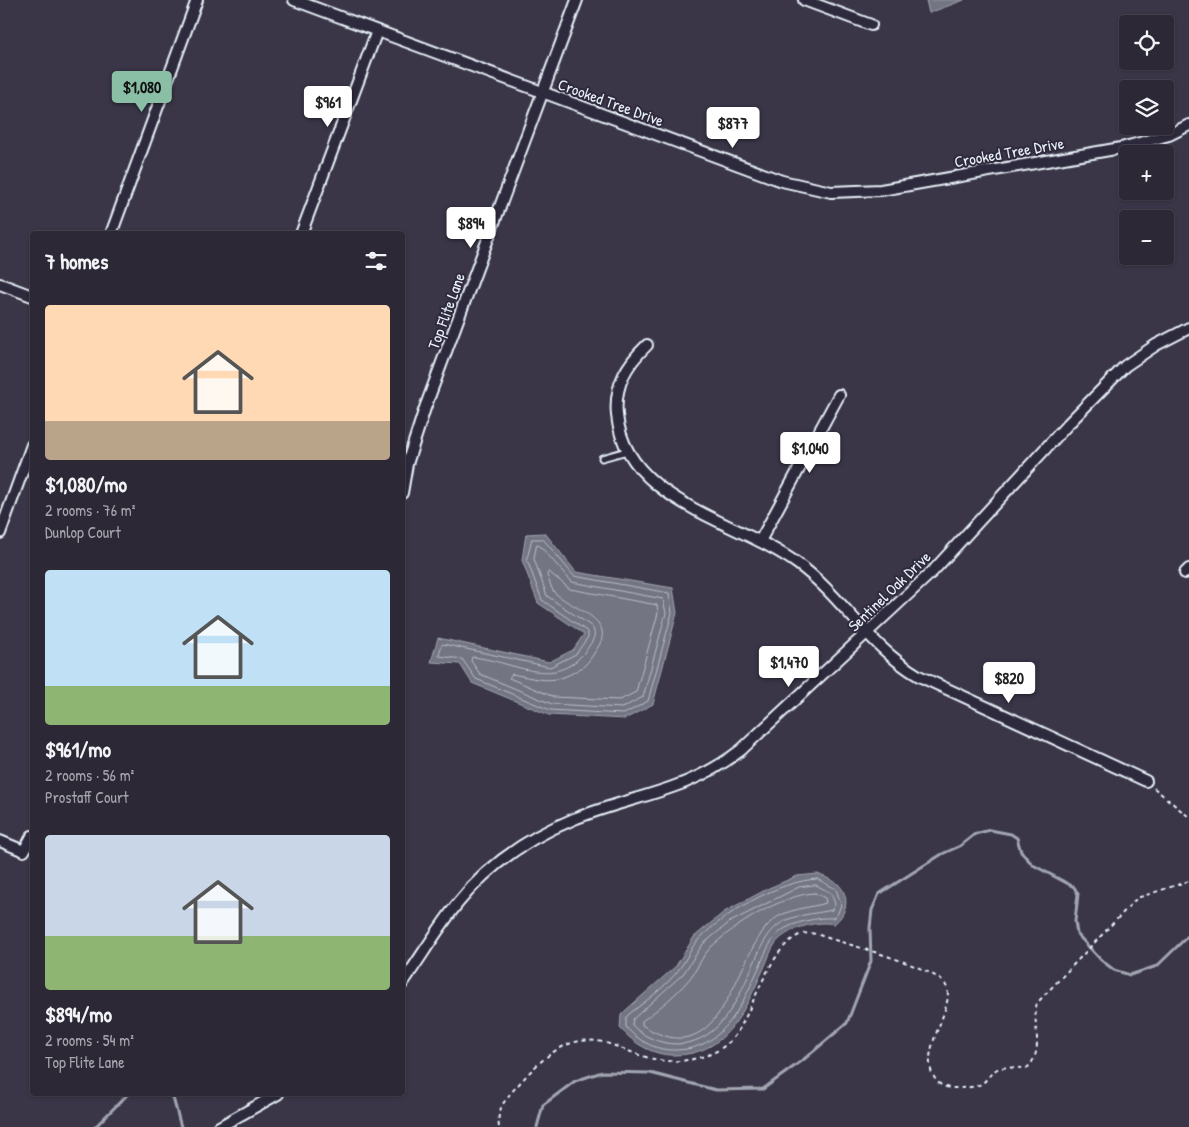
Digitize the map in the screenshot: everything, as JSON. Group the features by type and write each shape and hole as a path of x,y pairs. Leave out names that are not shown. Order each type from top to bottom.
{"street":[{"path":"112,231 197,0"},
{"name":"Crooked Tree Drive","path":"294,0 782,181 831,192 881,190 1121,148 1161,137 1189,125"},
{"name":"Top Flite Lane","path":"405,471 425,408 577,0"},
{"path":"804,0 871,25"},
{"path":"302,231 377,31"},
{"path":"0,284 30,295"},
{"name":"Sentinel Oak Drive","path":"405,980 458,903 496,864 536,837 562,824 671,789 714,769 741,750 867,634 953,550 1068,424 1125,366 1156,345 1189,328"},
{"path":"647,345 631,360 623,372 616,406 618,425 627,451 640,470 668,494 760,541 808,572 898,664 919,676 1146,781"},
{"path":"760,541 839,395"},
{"path":"0,533 30,450"},
{"path":"0,841 24,850 30,840"},
{"path":"219,1127 274,1096"}],"lane":[{"path":"602,458 627,451"}],"path":[{"path":"1146,781 1189,817"},
{"path":"499,1127 500,1106 536,1063 551,1052 570,1043 595,1039 667,1062 703,1057 728,1043 752,1006 780,949 789,940 799,935 813,933 830,940 886,954 934,975 945,984 948,993 945,1010 930,1055 930,1070 936,1080 945,1088 962,1088 981,1084 989,1075 1001,1068 1027,1068 1033,1062 1037,1040 1034,1012 1037,1003 1103,936 1137,898 1189,882"}],"water":[{"path":"926,0 964,0 929,13"},
{"path":"545,533 576,572 673,588 677,613 653,704 625,719 549,715 472,683 460,664 431,662 438,638 549,662 573,650 584,634 538,603 522,560 526,534"},
{"path":"818,874 839,885 843,890 846,906 842,916 834,924 819,923 794,930 786,934 775,944 750,999 742,1013 722,1038 709,1047 694,1053 668,1055 645,1048 620,1028 621,1015 676,966 694,937 724,912 769,888 797,876"}],"waterway":[{"path":"537,1127 543,1105 575,1081 602,1072 650,1073 716,1090 763,1089 803,1060 847,1023 871,961 870,928 872,910 879,894 942,854 960,846 975,834 990,830 1011,834 1017,838 1021,852 1033,865 1074,887 1078,894 1075,921 1077,934 1101,960 1114,970 1130,975 1157,966 1189,935"},
{"path":"95,1127 126,1096"},
{"path":"173,1096 181,1127"}]}
